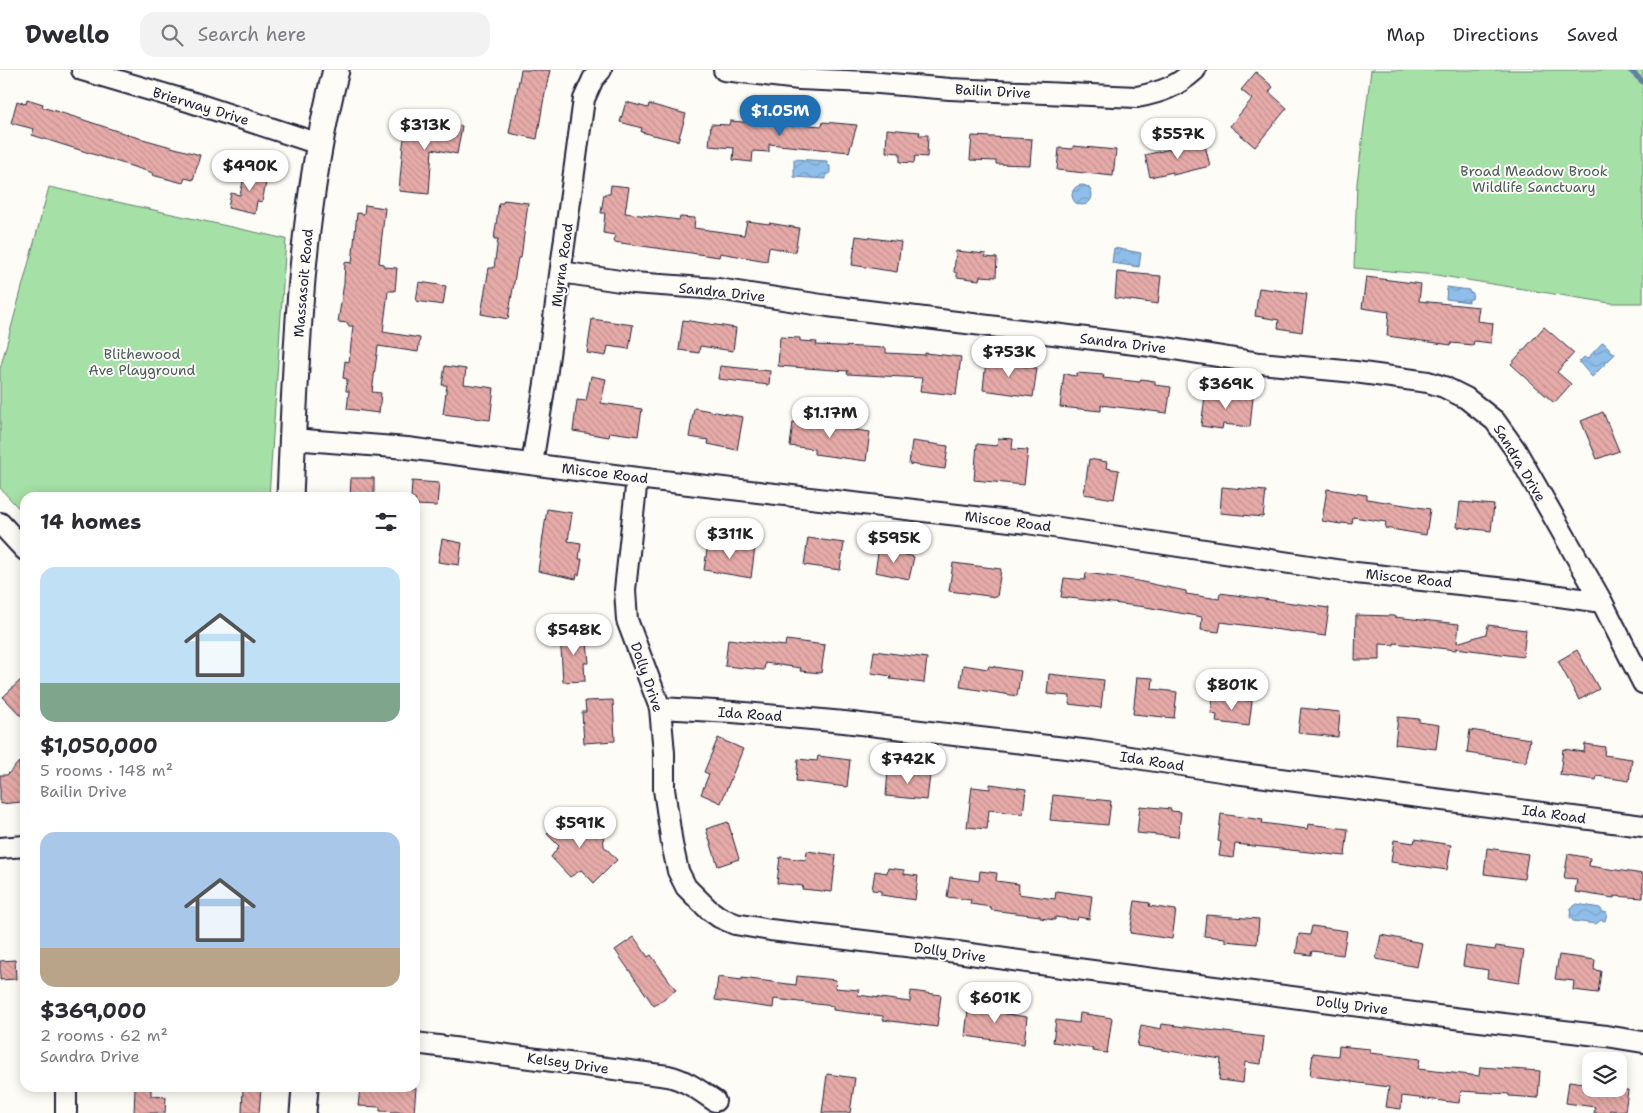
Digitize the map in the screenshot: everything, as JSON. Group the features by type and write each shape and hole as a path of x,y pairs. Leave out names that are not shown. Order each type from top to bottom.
{"main road":[{"name":"Massasoit Road","path":"290,492 302,280 309,214 319,144 336,70"},
{"path":"303,1113 305,1092"}],"street":[{"name":"Brierway Drive","path":"82,70 180,98 319,144"},
{"name":"Myrna Road","path":"532,464 561,272 584,99 593,79 601,70"},
{"name":"Bailin Drive","path":"724,70 799,80 867,82 950,89 1137,96 1160,93 1174,86 1196,70"},
{"name":"Sandra Drive","path":"561,272 633,283 718,290 1167,348 1260,363 1428,382 1458,393 1482,409 1495,421 1515,449 1602,602 1643,683"},
{"name":"Miscoe Road","path":"292,439 407,448 637,478 1018,522 1356,573 1516,590 1602,602"},
{"name":"Dolly Drive","path":"637,478 625,590 627,620 660,708 663,733 664,789 678,871 686,886 708,910 719,917 736,924 770,930 958,952 1643,1042"},
{"path":"0,523 20,545"},
{"name":"Ida Road","path":"660,708 733,712 844,722 1091,751 1227,772 1643,826"},
{"path":"0,848 20,846"},
{"name":"Kelsey Drive","path":"420,1043 668,1076 689,1084 715,1101"},
{"path":"66,1092 66,1113"}],"green space":[{"name":"Broad Meadow Brook Wildlife Sanctuary","path":"1371,70 1643,70 1643,303 1610,303 1436,275 1354,268 1357,183"},
{"name":"Blithewood Ave Playground","path":"49,187 286,239 269,492 20,492 20,510 0,488 0,369"}],"water":[{"path":"794,159 827,161 827,165 830,166 830,174 826,174 826,179 794,177"},
{"path":"1082,185 1089,188 1092,195 1089,202 1082,205 1075,202 1072,195 1075,188"},
{"path":"1114,248 1141,253 1139,267 1112,263"},
{"path":"1447,287 1469,290 1469,292 1473,293 1472,299 1469,299 1469,302 1446,299"},
{"path":"1603,342 1615,354 1592,377 1579,362 1584,357 1587,359"},
{"path":"1577,904 1600,908 1603,912 1607,913 1605,921 1601,920 1596,924 1573,921 1570,917 1571,908"}],"building":[{"path":"521,70 550,70 537,139 509,133"},
{"path":"1256,72 1273,87 1269,92 1287,108 1255,147 1230,126 1252,99 1241,90"},
{"path":"27,99 43,104 42,107 132,136 200,155 193,180 185,178 183,183 152,175 153,173 32,135 34,129 11,123 17,101 26,104"},
{"path":"626,102 648,108 649,104 686,114 678,141 641,132 642,128 620,122"},
{"path":"408,115 462,126 457,154 432,149 429,194 399,191"},
{"path":"730,121 796,126 796,124 822,126 823,122 857,125 849,152 769,144 769,152 753,151 752,162 733,160 734,148 709,146 711,124 729,125"},
{"path":"887,129 920,132 919,135 928,135 927,157 915,156 914,163 900,162 900,153 886,152"},
{"path":"972,136 1032,139 1030,165 996,164 996,161 970,160"},
{"path":"1204,141 1210,166 1173,175 1173,172 1150,177 1145,155"},
{"path":"1073,146 1116,150 1113,176 1057,170 1059,148 1073,149"},
{"path":"246,168 268,173 262,202 257,201 255,214 228,208 231,193 240,195"},
{"path":"611,185 629,187 625,213 679,220 680,217 695,218 694,228 744,235 747,221 799,228 795,252 769,247 767,261 720,253 719,257 614,242 615,235 603,233 605,213 601,213 604,194 610,194"},
{"path":"504,200 528,203 521,258 518,258 508,319 481,314 489,268 494,268 498,239 494,239 499,203 503,203"},
{"path":"365,205 385,208 379,263 384,264 384,267 397,268 395,291 388,291 383,332 420,338 418,352 378,346 372,392 381,393 379,413 347,409 349,391 346,391 347,379 343,378 345,361 349,362 353,326 348,326 348,323 338,322 345,262 352,263 357,213 364,214"},
{"path":"856,236 901,242 897,272 852,265"},
{"path":"956,251 986,254 985,257 997,258 996,277 980,276 979,280 957,277 957,273 954,272"},
{"path":"1117,272 1161,276 1158,304 1115,298"},
{"path":"1366,277 1421,284 1419,301 1479,307 1477,321 1493,323 1491,343 1474,341 1473,345 1451,343 1451,345 1387,336 1389,312 1362,308"},
{"path":"419,282 446,286 443,305 416,301"},
{"path":"1259,288 1307,294 1302,332 1278,328 1279,320 1255,316"},
{"path":"592,319 633,325 629,349 608,346 606,356 587,353"},
{"path":"683,320 736,328 733,351 700,346 699,353 679,350"},
{"path":"1544,327 1574,353 1557,372 1571,384 1554,403 1511,364"},
{"path":"780,337 800,338 800,341 817,342 816,345 886,348 886,353 925,355 925,353 961,357 956,395 920,391 922,378 847,374 848,371 778,366"},
{"path":"991,358 1016,362 1015,365 1037,368 1033,397 983,390 986,360 991,361"},
{"path":"445,366 466,369 464,384 494,388 490,420 443,414 447,385 442,385"},
{"path":"720,366 770,371 769,385 718,379"},
{"path":"1077,373 1104,375 1103,378 1140,382 1141,379 1155,381 1155,385 1171,387 1167,413 1101,405 1101,411 1060,407 1064,374 1076,376"},
{"path":"591,376 606,379 601,403 642,409 638,436 610,432 609,437 573,431 577,400 586,401"},
{"path":"1206,389 1227,392 1226,394 1253,397 1250,427 1223,424 1222,429 1201,426"},
{"path":"694,408 743,417 737,450 708,444 709,440 689,437"},
{"path":"1603,412 1619,451 1597,459 1581,421"},
{"path":"810,415 830,418 828,426 870,432 866,461 814,454 814,449 790,446 793,422 808,424"},
{"path":"998,438 1013,439 1012,449 1028,450 1024,485 974,480 977,444 997,446"},
{"path":"912,441 948,446 945,469 909,464"},
{"path":"1089,459 1107,462 1106,468 1119,470 1114,499 1084,494"},
{"path":"351,478 374,478 374,492 350,492"},
{"path":"412,481 439,483 437,506 420,505 420,492 411,492"},
{"path":"1222,487 1266,491 1263,517 1220,513"},
{"path":"1327,489 1367,495 1367,499 1430,509 1426,535 1385,528 1386,522 1353,517 1352,524 1322,521"},
{"path":"1460,502 1494,505 1491,531 1457,527"},
{"path":"547,509 572,513 568,541 581,543 579,559 582,559 579,575 577,574 576,579 538,571"},
{"path":"808,538 844,543 840,570 804,565"},
{"path":"442,539 462,543 459,565 438,562"},
{"path":"708,543 732,547 732,544 755,547 751,578 704,570"},
{"path":"879,547 914,557 909,579 875,572"},
{"path":"953,563 1001,569 997,597 949,591"},
{"path":"1086,573 1123,578 1186,591 1186,594 1219,599 1220,593 1329,608 1325,636 1221,622 1219,632 1201,630 1202,617 1146,607 1061,597 1064,578 1085,580"},
{"path":"1356,615 1394,616 1459,624 1457,643 1486,634 1488,625 1526,630 1523,657 1456,648 1456,650 1394,643 1394,645 1380,644 1380,660 1355,660"},
{"path":"586,631 589,663 584,663 585,681 563,682 560,633"},
{"path":"728,639 785,646 786,640 825,645 821,673 800,671 801,668 765,663 764,670 725,666"},
{"path":"1577,650 1599,689 1579,700 1558,661"},
{"path":"874,651 927,658 924,683 890,679 891,676 871,673"},
{"path":"963,665 988,669 989,666 1021,671 1017,696 960,687"},
{"path":"1049,674 1104,680 1101,708 1069,704 1070,696 1047,694"},
{"path":"1137,677 1153,678 1152,689 1177,692 1174,718 1133,714"},
{"path":"20,681 20,715 3,697"},
{"path":"1213,697 1252,701 1249,726 1216,722 1217,715 1211,714"},
{"path":"613,700 615,741 584,743 582,712 586,712 585,701"},
{"path":"1301,708 1340,712 1338,737 1298,733"},
{"path":"1398,717 1419,719 1419,722 1439,725 1436,749 1395,744"},
{"path":"1470,730 1530,739 1526,762 1467,753"},
{"path":"718,738 743,749 721,803 701,794 709,774 704,772"},
{"path":"1585,744 1605,747 1604,755 1632,759 1629,781 1597,776 1596,780 1560,775 1563,749 1584,752"},
{"path":"818,756 850,760 847,787 796,781 798,759 817,761"},
{"path":"19,762 20,802 0,804 0,775 7,775"},
{"path":"888,770 930,775 927,800 886,796"},
{"path":"990,784 1026,789 1023,814 989,810 987,829 967,827 972,787 990,789"},
{"path":"1053,795 1111,801 1108,825 1050,820"},
{"path":"1140,806 1171,809 1171,811 1181,812 1178,837 1137,833"},
{"path":"569,812 586,830 596,827 603,834 604,846 617,860 594,883 581,870 570,877 551,857 559,846 547,834"},
{"path":"1221,814 1263,820 1262,823 1307,829 1308,824 1348,829 1345,856 1235,844 1233,858 1219,856 1221,842 1218,841"},
{"path":"728,822 739,859 718,866 706,829"},
{"path":"1415,839 1451,845 1447,870 1391,862 1394,840 1414,843"},
{"path":"1487,848 1528,854 1524,879 1484,874"},
{"path":"807,851 836,855 832,892 802,889 803,886 777,883 780,857 806,860"},
{"path":"1568,854 1590,858 1589,866 1643,874 1643,898 1614,896 1614,898 1575,892 1577,879 1564,878"},
{"path":"888,868 904,870 904,874 918,876 915,900 881,895 881,891 872,890 875,871 887,873"},
{"path":"980,871 997,873 996,881 1019,884 1018,894 1055,899 1056,891 1092,896 1089,919 1078,917 1077,920 1055,917 1055,920 1040,918 1040,916 991,910 991,907 970,904 971,900 947,897 950,877 979,881"},
{"path":"1135,901 1150,903 1149,906 1176,910 1172,939 1130,933"},
{"path":"1206,915 1259,919 1257,944 1225,941 1225,938 1204,936"},
{"path":"1312,926 1347,931 1343,955 1312,951 1311,955 1296,953 1299,934 1310,935"},
{"path":"1381,935 1422,943 1417,967 1376,959"},
{"path":"634,937 648,957 651,955 676,990 654,1006 615,950"},
{"path":"1466,946 1495,950 1496,946 1524,950 1519,983 1487,978 1488,970 1463,966"},
{"path":"1559,955 1595,960 1594,970 1601,971 1598,993 1573,990 1574,981 1555,979"},
{"path":"15,960 16,979 0,980 0,961"},
{"path":"797,976 836,980 835,988 859,990 858,995 910,1002 911,991 941,995 937,1027 883,1020 883,1016 833,1010 833,1006 774,999 773,1008 715,1000 718,977 796,985"},
{"path":"969,1001 989,1004 988,1008 1006,1010 1006,1014 1027,1017 1024,1044 965,1036"},
{"path":"1080,1013 1112,1018 1107,1053 1092,1051 1093,1048 1053,1042 1056,1020 1079,1023"},
{"path":"1162,1024 1264,1037 1261,1064 1245,1062 1243,1083 1219,1080 1221,1059 1137,1046 1141,1025 1161,1029"},
{"path":"1339,1046 1370,1049 1370,1053 1420,1059 1418,1069 1479,1076 1480,1067 1540,1071 1538,1098 1461,1091 1459,1103 1402,1096 1401,1109 1386,1107 1389,1087 1310,1076 1313,1053 1338,1056"},
{"path":"827,1074 855,1078 850,1113 822,1113"},
{"path":"1569,1081 1582,1083 1582,1097 1627,1097 1628,1090 1625,1112 1610,1110 1609,1113 1594,1113 1595,1107 1566,1103"},
{"path":"135,1092 151,1092 151,1096 166,1097 165,1113 134,1113"},
{"path":"243,1092 261,1092 259,1113 242,1113"},
{"path":"360,1092 416,1092 414,1113 380,1111 380,1107 358,1106"}],"waterway":[{"path":"1630,70 1643,82"}]}
